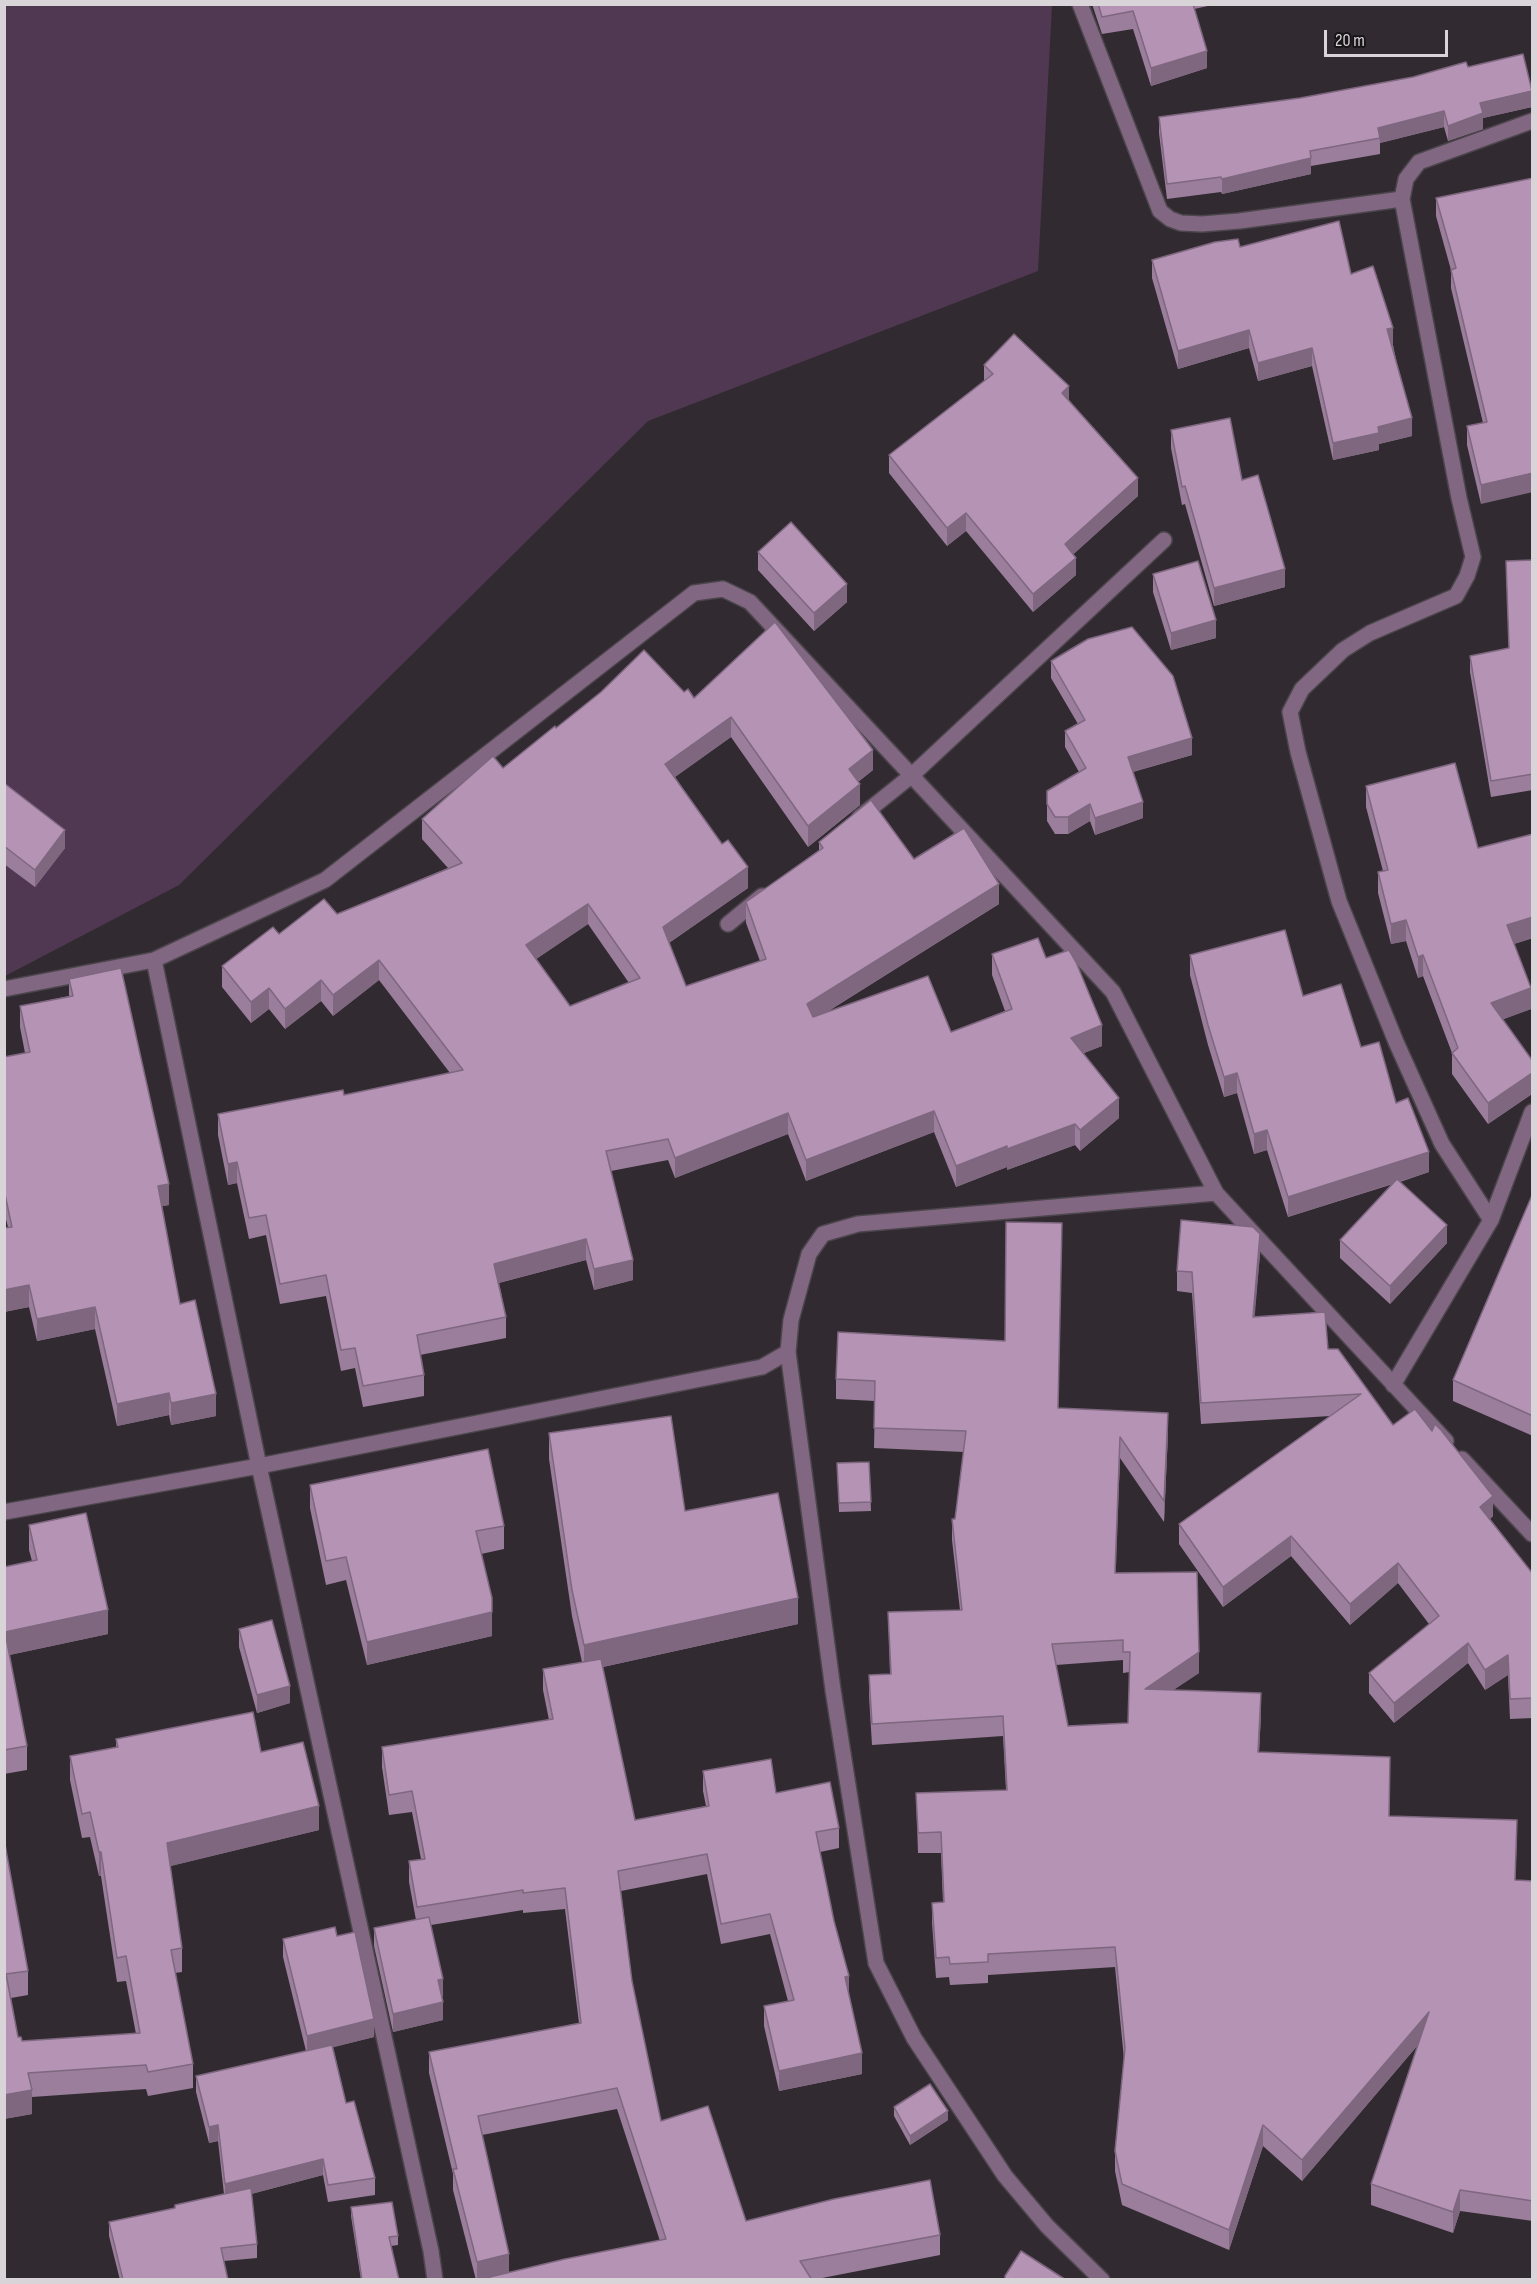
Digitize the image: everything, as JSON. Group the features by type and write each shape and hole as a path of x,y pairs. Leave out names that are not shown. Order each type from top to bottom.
{"street":[{"path":"1080,4 1160,211 1170,219 1181,223 1202,224 1239,221 1402,199"},
{"path":"1491,1220 1442,1144 1396,1042 1339,901 1298,752 1290,712 1302,689 1343,650 1370,633 1456,596 1467,576 1473,557 1459,498 1402,199 1406,179 1419,162 1533,121"},
{"path":"847,828 910,776 1164,540"},
{"path":"4,988 153,960 325,880 694,593 723,589 750,602 1113,992 1216,1193 1533,1534"},
{"path":"728,924 774,887"},
{"path":"153,960 259,1466 431,2251 435,2280"},
{"path":"1393,1385 1491,1220 1533,1112"},
{"path":"1102,2280 1047,2226 1005,2176 914,2038 876,1963 833,1690 788,1352 791,1320 809,1254 823,1234 858,1224 1216,1193"},
{"path":"4,1512 259,1466 762,1367 788,1352"}],"shaded area":[{"path":"5,5 1052,5 1038,271 648,421 179,885 5,976"}],"building":[{"path":"1098,4 1193,4 1207,51 1151,68 1133,11 1102,17"},
{"path":"1523,54 1532,91 1480,103 1483,113 1448,126 1444,111 1378,128 1380,138 1310,151 1311,158 1222,179 1221,177 1167,184 1159,117 1300,98 1413,77 1466,62 1468,67"},
{"path":"1533,178 1533,473 1481,485 1467,426 1487,422 1451,270 1456,268 1436,198"},
{"path":"1339,221 1351,274 1373,266 1393,328 1387,329 1412,418 1378,427 1379,433 1333,443 1312,348 1258,363 1249,330 1178,351 1152,260 1215,242 1238,239 1240,247"},
{"path":"1014,334 1069,386 1062,393 1138,478 1065,544 1076,558 1033,594 966,513 947,528 889,455 993,374 984,365"},
{"path":"1230,418 1242,480 1258,475 1285,569 1214,588 1185,486 1182,487 1171,430"},
{"path":"791,522 847,584 814,613 758,552"},
{"path":"1533,560 1533,774 1491,781 1470,656 1509,648 1506,561"},
{"path":"1198,561 1216,620 1171,633 1153,574"},
{"path":"775,622 873,750 849,769 860,784 808,826 731,717 665,764 722,844 728,840 748,867 663,927 686,986 766,959 746,902 823,848 819,842 871,800 914,859 964,828 999,884 807,1004 813,1017 928,976 951,1032 1012,1009 992,954 1038,938 1046,958 1069,950 1076,962 1102,1025 1071,1038 1119,1098 1080,1130 1075,1124 1007,1149 1007,1146 956,1166 934,1111 806,1160 788,1113 675,1158 668,1139 606,1151 633,1260 594,1269 586,1239 494,1264 506,1317 417,1335 424,1375 363,1386 355,1348 341,1350 326,1275 280,1284 266,1215 249,1218 237,1162 228,1164 218,1114 343,1090 344,1095 463,1070 379,960 333,995 321,980 285,1009 269,988 251,1002 222,966 273,927 279,934 324,899 337,914 462,863 422,819 493,756 503,768 555,726 556,728 601,692 644,650 684,692 688,689 694,698","holes":["588,904 640,978 570,1006 526,945"]},
{"path":"1132,627 1173,676 1192,738 1128,757 1143,802 1095,818 1090,804 1068,817 1055,817 1047,804 1047,791 1086,768 1065,731 1085,720 1051,661 1088,639"},
{"path":"1455,763 1478,848 1533,834 1533,917 1507,925 1531,988 1491,1003 1532,1060 1532,1073 1488,1103 1452,1053 1458,1048 1423,955 1418,957 1406,920 1391,924 1378,872 1388,870 1366,786"},
{"path":"4,783 65,830 35,870 4,846"},
{"path":"1285,930 1303,996 1341,984 1361,1047 1379,1042 1396,1103 1408,1098 1429,1152 1288,1197 1267,1130 1254,1134 1237,1073 1224,1077 1190,955"},
{"path":"121,968 169,1184 158,1186 180,1304 195,1300 216,1394 171,1403 169,1393 117,1404 95,1307 37,1319 29,1285 4,1290 4,1228 12,1227 4,1190 4,1057 30,1052 20,1006 73,996 69,979"},
{"path":"1397,1179 1447,1225 1390,1286 1340,1240"},
{"path":"1533,1193 1533,1416 1453,1380"},
{"path":"1181,1220 1253,1227 1260,1234 1253,1317 1325,1312 1328,1349 1338,1349 1393,1425 1415,1409 1432,1431 1435,1424 1441,1430 1493,1496 1480,1507 1533,1574 1533,1698 1510,1699 1508,1655 1485,1670 1468,1643 1394,1703 1369,1673 1439,1616 1398,1563 1350,1604 1291,1536 1223,1587 1179,1524 1361,1394 1201,1403 1192,1272 1177,1271"},
{"path":"1006,1222 1062,1223 1058,1408 1168,1413 1164,1501 1120,1437 1115,1573 1197,1572 1199,1652 1145,1689 1261,1693 1258,1752 1390,1757 1389,1816 1517,1820 1515,1880 1533,1881 1533,2201 1460,2190 1453,2212 1371,2184 1429,2012 1302,2160 1263,2125 1229,2230 1122,2184 1115,2151 1125,2048 1115,1947 988,1954 988,1962 950,1964 949,1957 936,1958 932,1903 944,1902 941,1832 918,1833 916,1793 1007,1790 1003,1716 872,1724 869,1675 891,1674 888,1612 962,1610 952,1519 955,1519 966,1431 874,1428 875,1381 836,1379 838,1332 1005,1341","holes":["1123,1640 1123,1652 1130,1652 1128,1723 1068,1726 1052,1644"]},
{"path":"671,1416 685,1511 778,1493 798,1598 584,1645 572,1590 549,1433"},
{"path":"488,1449 504,1526 476,1531 492,1598 492,1612 367,1642 346,1557 326,1561 310,1485"},
{"path":"869,1462 871,1502 839,1503 837,1463"},
{"path":"86,1513 108,1610 5,1632 27,1746 4,1750 4,1567 37,1560 29,1525"},
{"path":"272,1620 290,1686 257,1695 239,1629"},
{"path":"601,1659 635,1820 709,1806 703,1771 771,1759 776,1793 830,1782 839,1828 816,1832 834,1921 849,1976 845,1977 862,2053 779,2071 764,2006 794,2000 770,1914 721,1924 707,1854 618,1871 632,1981 661,2121 708,2106 746,2221 834,2199 930,2180 940,2235 800,2261 812,2280 491,2280 490,2277 565,2259 666,2239 617,2088 478,2116 509,2254 477,2262 453,2169 457,2169 429,2052 581,2023 565,1888 523,1893 523,1890 417,1907 409,1861 425,1859 412,1791 389,1795 382,1747 553,1719 543,1669"},
{"path":"253,1712 261,1752 303,1742 319,1806 167,1843 182,1948 171,1950 193,2064 148,2072 146,2065 28,2073 32,2090 4,2095 4,1839 28,1971 6,1974 18,2037 21,2037 22,2041 140,2033 126,1956 117,1958 101,1852 99,1852 90,1812 82,1814 70,1756 118,1747 116,1739"},
{"path":"429,1917 443,1979 438,1980 443,2002 393,2014 374,1928"},
{"path":"335,1927 337,1936 355,1932 374,2019 307,2036 283,1939"},
{"path":"332,2045 346,2103 354,2101 375,2178 328,2185 323,2159 225,2184 218,2125 209,2127 196,2076"},
{"path":"930,2084 948,2111 910,2136 894,2107"},
{"path":"251,2188 257,2244 221,2248 228,2280 123,2280 109,2222"},
{"path":"392,2202 398,2236 389,2237 399,2280 362,2280 351,2207"},
{"path":"1021,2251 1066,2280 1005,2280 1005,2276"}]}
